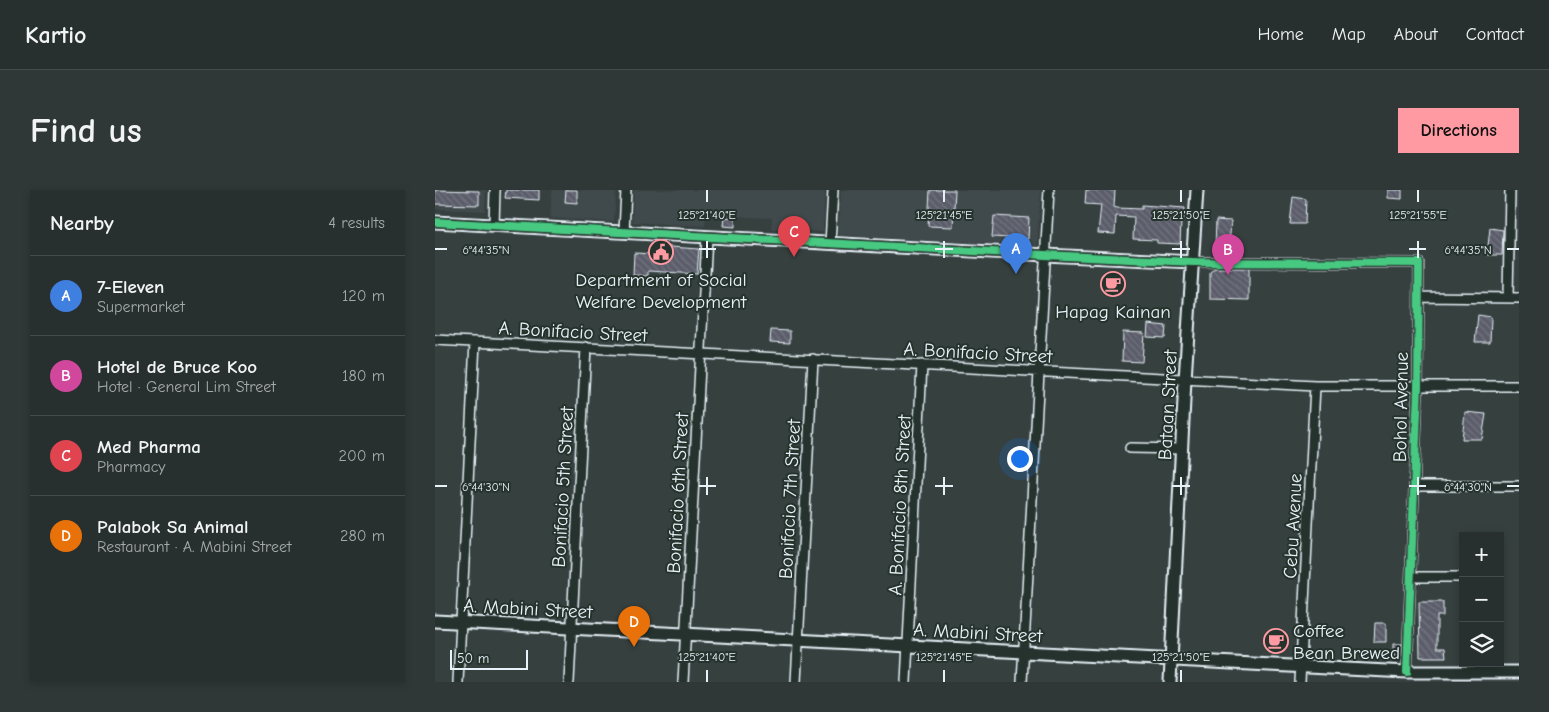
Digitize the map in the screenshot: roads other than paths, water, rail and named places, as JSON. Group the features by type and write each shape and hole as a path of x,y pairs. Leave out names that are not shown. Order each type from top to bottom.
{"street":[{"path":"494,225 495,190"},
{"path":"624,232 626,190"},
{"path":"829,244 833,190"},
{"path":"1022,682 1049,190"},
{"name":"Bataan Street","path":"1170,682 1185,380 1197,190"},
{"path":"1508,297 1510,190"},
{"path":"435,222 1193,262"},
{"name":"Bonifacio 6th Street","path":"683,682 707,237"},
{"name":"Bohol Avenue","path":"1193,262 1419,263 1418,387 1407,672"},
{"path":"1419,297 1519,298"},
{"name":"A. Bonifacio Street","path":"435,340 1315,386 1519,386"},
{"path":"458,682 475,342"},
{"name":"Bonifacio 5th Street","path":"569,682 586,348"},
{"name":"Bonifacio 7th Street","path":"796,682 813,359"},
{"name":"A. Bonifacio 8th Street","path":"906,682 922,365"},
{"name":"Cebu Avenue","path":"1300,682 1315,386"},
{"path":"1130,448 1182,449"},
{"path":"1415,486 1519,486"},
{"path":"1412,577 1459,577"},
{"name":"A. Mabini Street","path":"435,620 1407,672 1461,677 1519,672"}],"place":[{"name":"Department of Social Welfare Development","path":"661,252"},
{"name":"Med Pharma","path":"794,257"},
{"name":"7-Eleven","path":"1016,274"},
{"name":"Hotel de Bruce Koo","path":"1228,275"},
{"name":"Hapag Kainan","path":"1113,284"},
{"name":"Coffee Bean Brewed","path":"1276,641"},
{"name":"Palabok Sa Animal","path":"634,647"}]}
